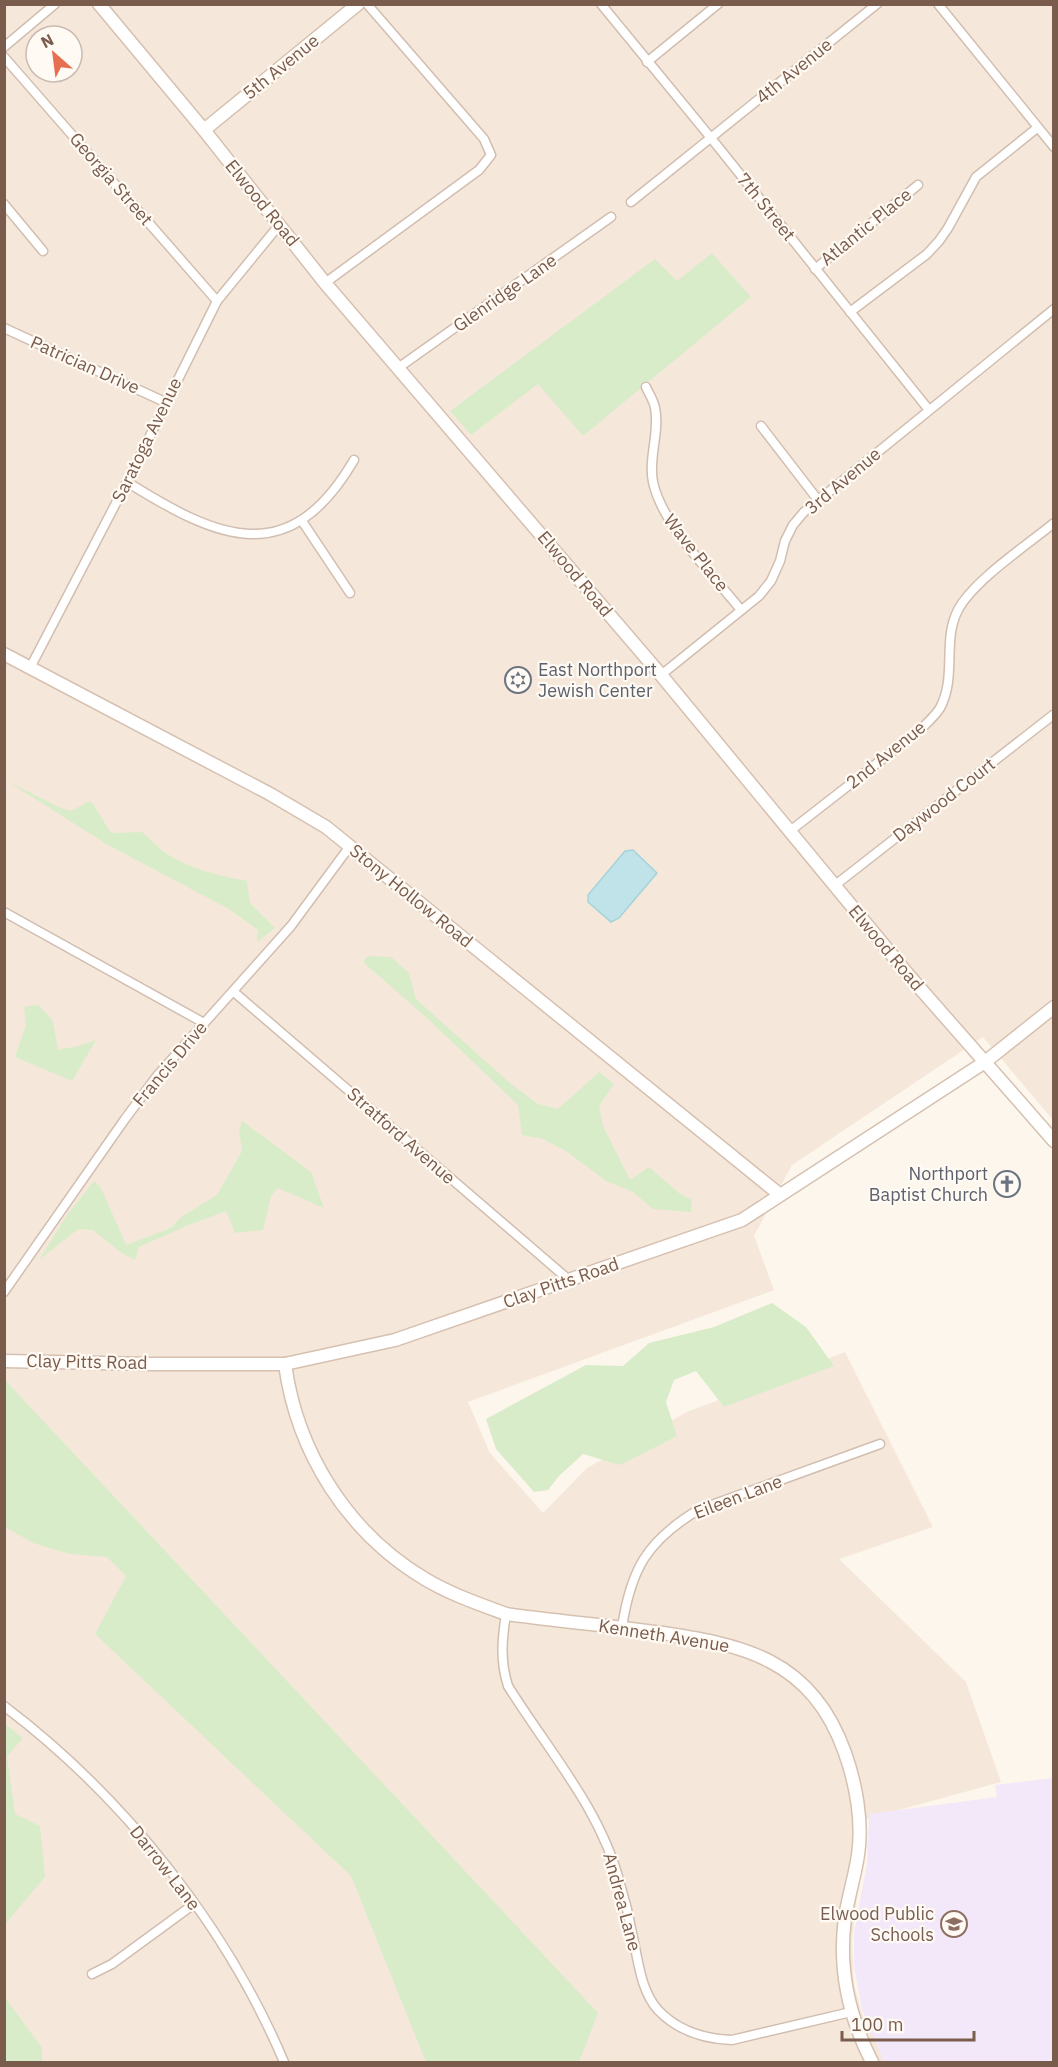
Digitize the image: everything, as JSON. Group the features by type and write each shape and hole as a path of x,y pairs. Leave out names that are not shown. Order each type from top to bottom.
{"street":[{"path":"4,47 55,4"},
{"name":"Elwood Road","path":"99,4 204,130 325,283 661,675 911,978 1053,1142"},
{"name":"5th Avenue","path":"204,130 358,4"},
{"path":"325,283 479,170 490,154 484,139 367,4"},
{"name":"7th Street","path":"601,4 929,410"},
{"path":"647,62 718,4"},
{"name":"4th Avenue","path":"711,138 877,4"},
{"path":"938,4 1053,147"},
{"name":"Georgia Street","path":"4,57 217,301"},
{"path":"850,312 927,254 948,228 976,177 1037,128"},
{"path":"631,202 711,138"},
{"name":"Atlantic Place","path":"815,269 918,185"},
{"path":"4,204 43,252"},
{"name":"Glenridge Lane","path":"398,368 611,217"},
{"name":"Saratoga Avenue","path":"31,666 127,482 217,301 280,224"},
{"name":"3rd Avenue","path":"661,675 759,596 771,581 793,525 818,500 1053,309"},
{"name":"Patrician Drive","path":"4,328 165,402"},
{"name":"Wave Place","path":"646,387 655,408 653,479 659,502 672,526 741,610"},
{"path":"761,426 818,500"},
{"path":"127,482 158,502 216,529 257,535 302,521 341,483 354,460"},
{"path":"302,521 350,593"},
{"name":"2nd Avenue","path":"789,831 921,729 939,709 949,683 950,632 957,611 970,592 1053,523"},
{"name":"Stony Hollow Road","path":"4,654 31,666 280,799 326,828 779,1194"},
{"name":"Daywood Court","path":"834,886 1053,715"},
{"name":"Francis Drive","path":"4,1292 157,1076 291,927 350,846"},
{"path":"4,912 204,1023"},
{"name":"Stratford Avenue","path":"234,992 569,1280"},
{"name":"Clay Pitts Road","path":"4,1361 285,1364 395,1340 742,1220 985,1062 1053,1007"},
{"name":"Kenneth Avenue","path":"285,1364 289,1392 308,1447 339,1502 380,1546 426,1580 506,1614 622,1627 737,1647 759,1656 797,1679 824,1709 835,1728 853,1775 857,1801 859,1854 845,1917 843,1941 846,1989 851,2012 872,2062"},
{"name":"Eileen Lane","path":"622,1627 633,1578 644,1557 658,1539 679,1521 698,1510 880,1444"},
{"name":"Andrea Lane","path":"506,1614 501,1650 502,1668 507,1686 585,1803 610,1853 620,1880 643,1980 658,2010 684,2030 715,2040 732,2040 851,2012"},
{"name":"Darrow Lane","path":"4,1706 54,1748 113,1805 140,1835 194,1904 227,1954 265,2020 284,2062"},
{"path":"92,1974 112,1964 194,1904"}],"shaded area":[{"path":"5,5 1053,5 1053,1120 983,1037 792,1165 754,1236 774,1290 468,1402 490,1453 543,1513 587,1468 687,1412 845,1352 933,1527 839,1559 966,1682 1001,1782 866,1819 852,1940 854,1984 863,2017 888,2062 5,2062"},
{"name":"Elwood Public Schools","path":"1053,1778 1053,2062 884,2062 862,2010 854,1966 854,1932 867,1864 869,1814 997,1797 995,1785"}],"green space":[{"path":"712,253 751,297 583,436 538,384 471,435 450,411 655,259 677,281"},
{"path":"7,781 70,811 91,801 111,833 142,832 163,851 192,867 247,881 250,903 275,928 257,942 258,930 229,909 108,845"},
{"path":"368,956 391,957 409,973 416,999 510,1083 538,1104 558,1109 599,1072 614,1084 599,1106 603,1126 630,1180 649,1167 679,1193 692,1200 691,1212 653,1209 633,1192 606,1181 566,1151 543,1139 522,1135 518,1105 428,1019 363,962"},
{"path":"39,1005 53,1021 58,1050 96,1040 72,1081 15,1057 26,1025 24,1007"},
{"path":"242,1121 311,1172 324,1208 278,1188 271,1196 263,1230 235,1233 226,1211 139,1247 135,1260 123,1254 93,1230 78,1229 39,1260 67,1215 94,1181 101,1188 126,1245 171,1228 181,1217 217,1195 242,1151 239,1130"},
{"path":"772,1303 806,1327 834,1366 724,1407 696,1371 674,1380 666,1402 677,1436 620,1465 583,1454 559,1476 548,1490 534,1492 496,1449 486,1419 586,1365 623,1366 649,1343 714,1327"},
{"path":"4,1379 598,2013 579,2062 426,2062 351,1876 95,1634 126,1576 107,1557 70,1554 33,1543 5,1527"},
{"path":"5,1724 23,1738 7,1756 15,1814 40,1826 45,1877 5,1924"},
{"path":"4,1996 42,2048 42,2062 5,2062"}],"water":[{"path":"633,850 657,873 619,918 611,922 588,902 588,895 625,851"}],"place":[{"name":"East Northport Jewish Center","path":"518,680"},
{"name":"Northport Baptist Church","path":"1007,1184"},
{"name":"Elwood Public Schools","path":"954,1924"}]}
